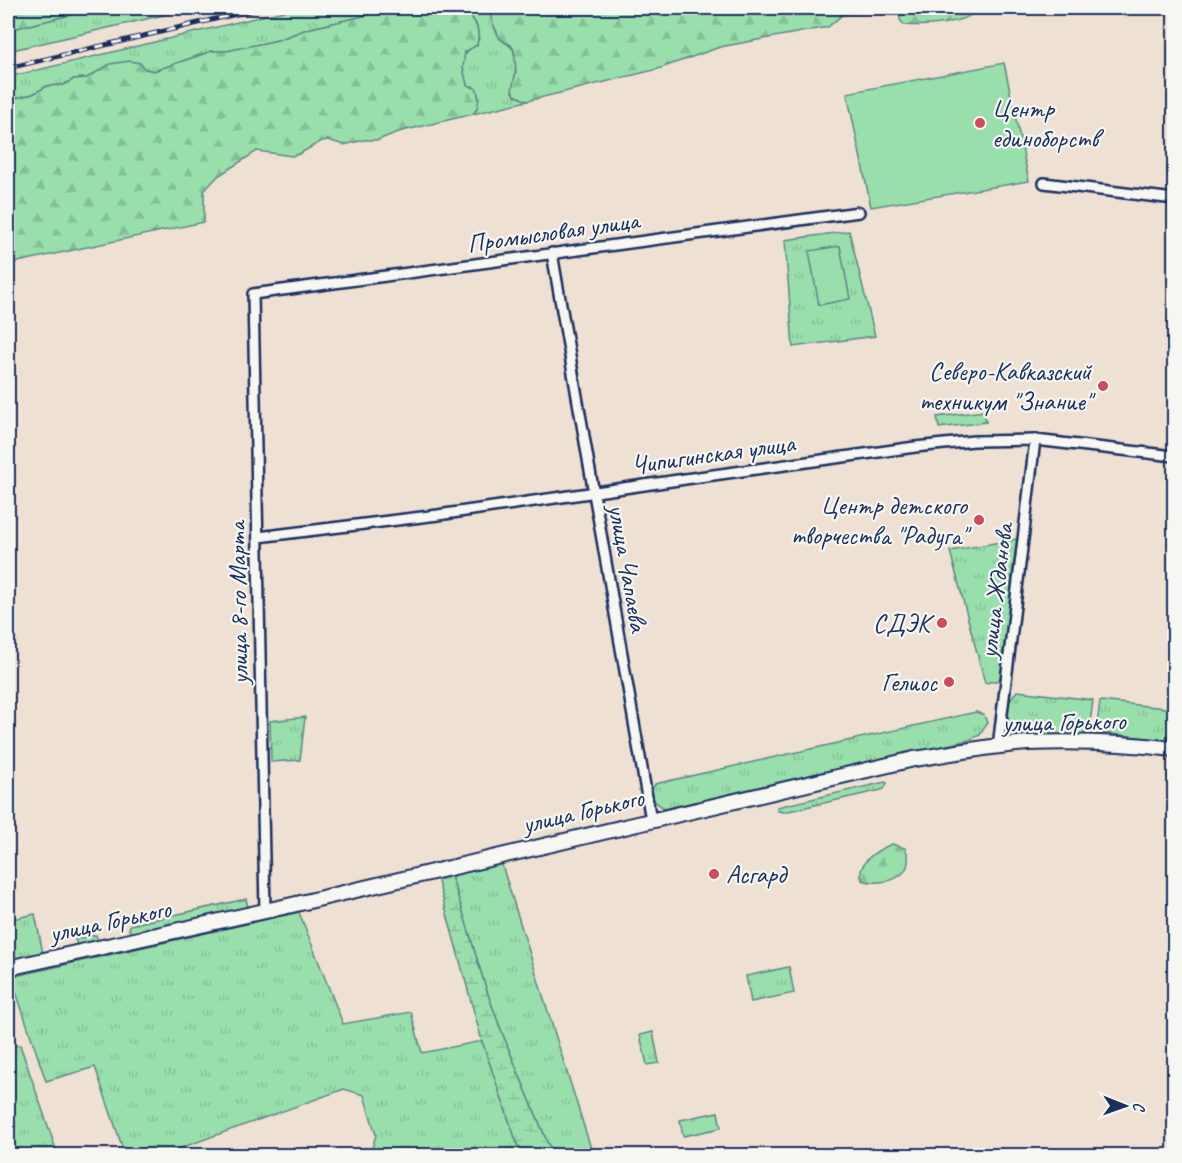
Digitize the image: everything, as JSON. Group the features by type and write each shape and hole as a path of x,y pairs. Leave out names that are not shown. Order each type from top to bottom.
{"main road":[{"name":"улица Горького","path":"8,968 265,911 914,759 1026,744 1091,742 1174,750"}],"street":[{"path":"1044,183 1174,199"},
{"name":"Промысловая улица","path":"253,294 859,212"},
{"name":"улица Чапаева","path":"552,253 651,820"},
{"name":"улица 8-го Марта","path":"253,294 265,911"},
{"name":"Чипигинская улица","path":"258,537 438,515 915,447 991,439 1035,440 1174,456"},
{"name":"улица Жданова","path":"998,747 1035,440"}],"green space":[{"path":"8,8 100,8 8,30"},
{"path":"100,8 194,8 8,51 8,30"},
{"path":"296,8 399,8 307,29 278,40 227,51 212,51 154,71 145,69 97,73 87,78 74,79 64,85 47,86 33,94 8,100 8,77"},
{"path":"399,8 462,8 473,20 478,33 477,45 465,52 463,68 467,85 477,89 478,102 473,114 398,132 378,140 363,140 344,145 328,140 322,141 292,156 257,151 218,176 204,191 204,222 8,264 8,127 10,121 8,100 33,94 47,86 64,85 74,79 87,78 110,64 130,61 140,63 145,69 154,71 212,51 227,51 278,40 307,29"},
{"path":"462,8 491,8 496,32 512,47 514,52 515,95 527,101 473,114 477,109 473,86 467,86 463,68 464,55 477,45 478,33 474,20"},
{"path":"491,8 870,8 842,15 828,27 720,47 658,69 527,101 515,95 512,90 516,71 514,50 511,45 500,39 491,19"},
{"path":"910,8 982,8 956,21 904,25 900,20 900,13"},
{"path":"1004,63 1029,181 871,207 847,93"},
{"path":"849,231 875,336 793,347 785,240"},
{"path":"840,246 850,299 819,305 809,251"},
{"path":"984,411 986,422 939,428 937,417"},
{"path":"1017,539 1000,680 985,683 950,551"},
{"path":"1017,691 1093,700 1089,732 1018,736 1007,720 1009,702"},
{"path":"1100,701 1174,709 1174,741 1100,733 1097,726"},
{"path":"976,712 984,715 987,723 980,735 969,740 669,808 662,807 652,799 651,791 655,784"},
{"path":"305,717 300,760 271,762 270,721"},
{"path":"887,783 884,789 877,791 784,812 778,811 777,807"},
{"path":"892,844 905,848 908,858 903,873 889,881 862,880 862,868 865,862 874,853"},
{"path":"501,862 593,1155 555,1155 548,1144 492,1005 450,874"},
{"path":"450,874 499,1025 548,1144 555,1155 521,1155 482,1041 437,878"},
{"path":"246,899 248,907 131,933 129,930 130,925"},
{"path":"299,912 343,1024 411,1012 422,1053 482,1041 521,1155 370,1155 376,1135 364,1095 344,1089 161,1155 125,1155 95,1067 46,1081 11,977"},
{"path":"35,914 43,953 8,961 8,920"},
{"path":"96,935 98,941 77,945 75,939"},
{"path":"789,967 794,993 751,1002 746,976"},
{"path":"653,1032 659,1063 647,1065 640,1035"},
{"path":"20,1045 58,1155 8,1155 8,1047"},
{"path":"718,1112 721,1128 683,1136 680,1120"}],"railway":[{"path":"8,68 262,8"}],"place":[{"name":"Центр единоборств","path":"980,123"},
{"name":"Северо-Кавказский техникум \"Знание\"","path":"1103,386"},
{"name":"Центр детского творчества \"Радуга\"","path":"979,520"},
{"name":"СДЭК","path":"942,623"},
{"name":"Гелиос","path":"949,682"},
{"name":"Асгард","path":"714,874"}]}
